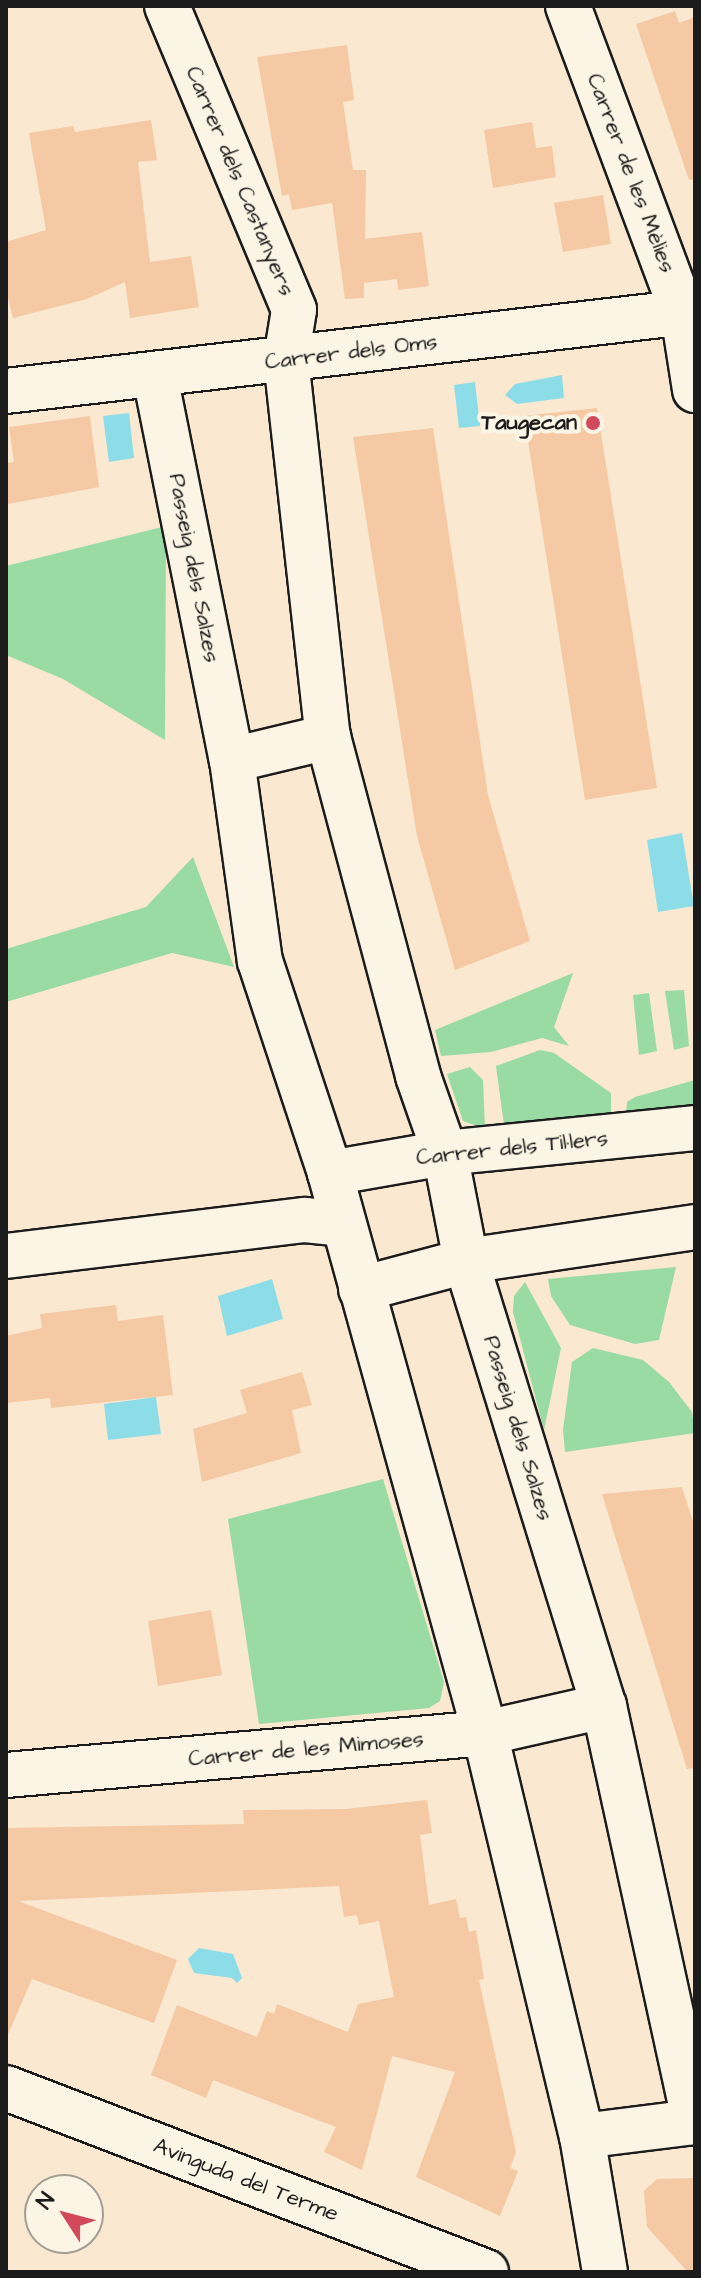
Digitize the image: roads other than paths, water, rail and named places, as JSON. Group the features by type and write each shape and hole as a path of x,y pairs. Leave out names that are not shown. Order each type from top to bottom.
{"street":[{"name":"Carrer dels Castanyers","path":"167,6 294,310 286,359"},
{"name":"Carrer de les Mèlies","path":"568,6 689,312 695,390"},
{"name":"Carrer dels Oms","path":"6,391 689,312"},
{"name":"Passeig dels Salzes","path":"286,359 328,737 418,1076 445,1153 466,1261 604,1706 695,2122"},
{"name":"Passeig dels Salzes","path":"155,376 232,760 260,961 330,1173 485,1733 582,2136 605,2272"},
{"path":"232,760 328,737"},
{"name":"Carrer dels Til·lers","path":"330,1173 445,1153 695,1128"},
{"path":"6,1256 305,1220 342,1224"},
{"path":"361,1289 466,1261 695,1227"},
{"name":"Carrer de les Mimoses","path":"6,1775 485,1733 604,1706"},
{"name":"Avinguda del Terme","path":"6,2088 486,2272"},
{"path":"582,2136 695,2122"}],"water":[{"path":"562,375 564,398 517,404 505,395 515,384"},
{"path":"475,382 480,426 459,428 454,385"},
{"path":"129,413 134,458 109,462 103,416"},
{"path":"682,833 694,906 658,912 647,840"},
{"path":"272,1279 283,1319 227,1336 218,1296"},
{"path":"156,1397 161,1434 108,1440 104,1404"},
{"path":"199,1948 233,1954 242,1978 237,1983 232,1978 194,1973 188,1959"}],"place":[{"name":"Taugecan","path":"593,423"}]}
